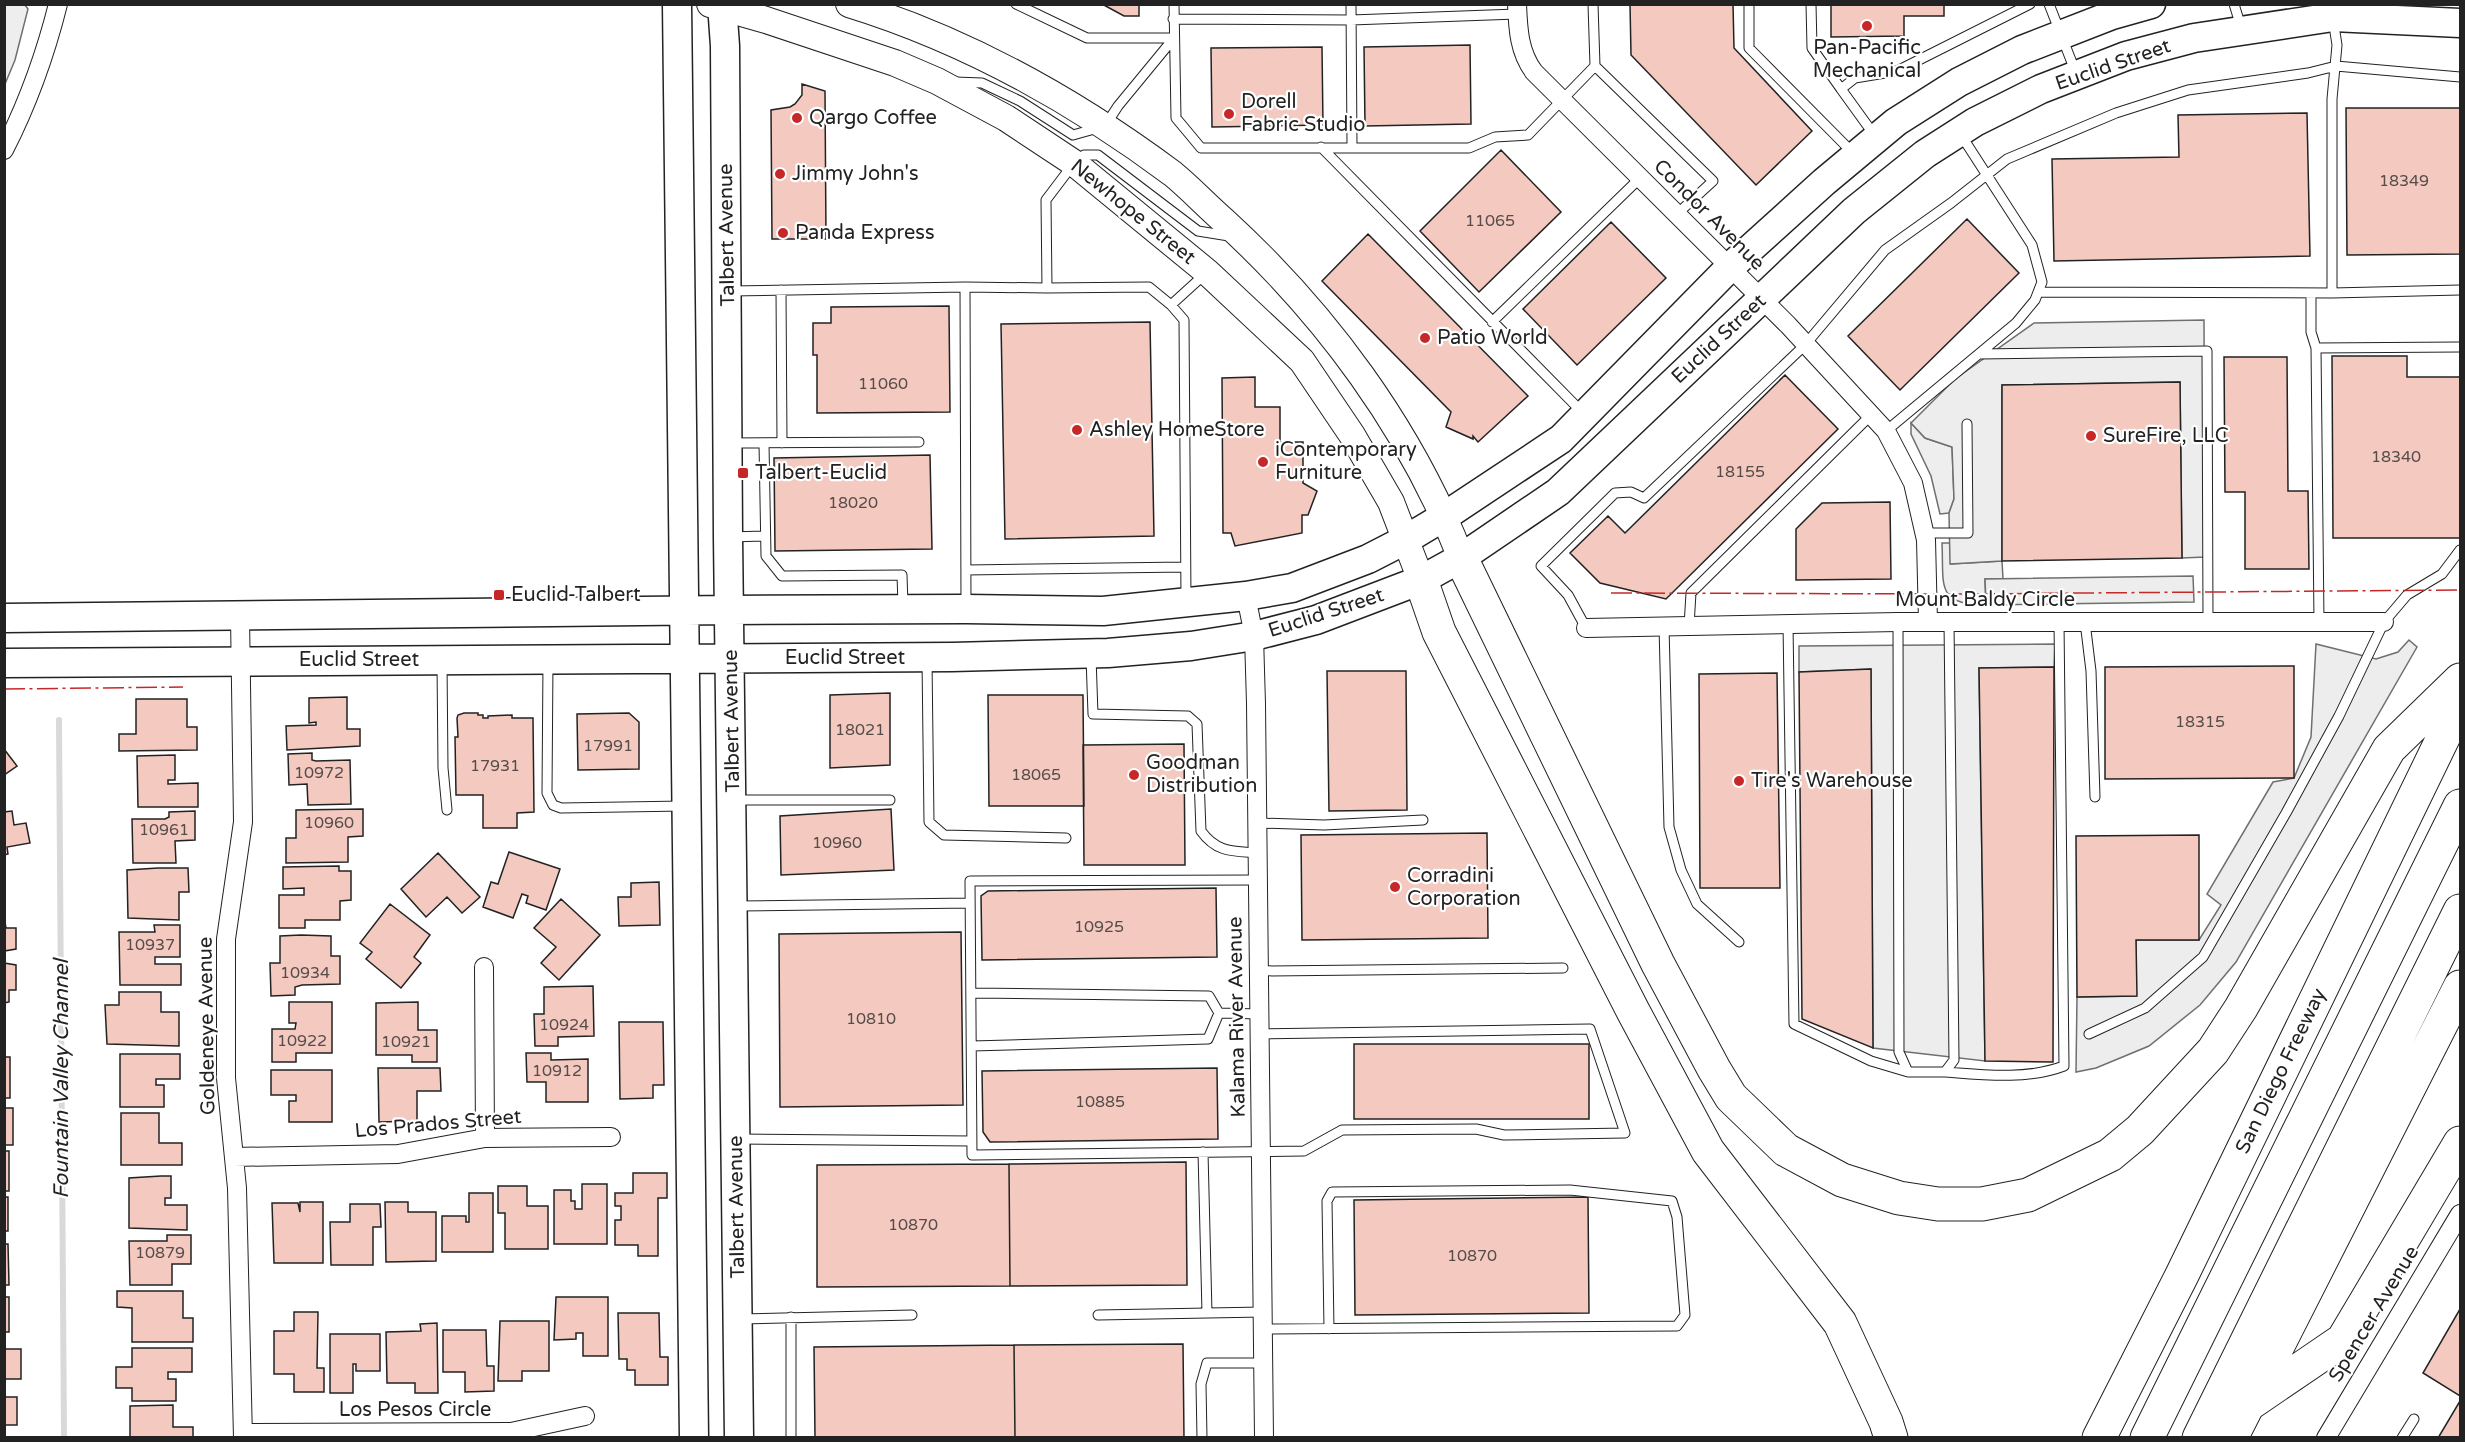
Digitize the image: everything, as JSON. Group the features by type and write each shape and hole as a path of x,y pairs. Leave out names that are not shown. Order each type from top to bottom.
{"highway":[{"path":"1461,558 1658,964 1731,1097 1786,1150 1842,1180 1899,1198 1938,1204 1982,1204 2028,1195 2110,1155 2140,1130 2213,1051 2230,1025 2389,749 2460,681"},
{"path":"1421,580 1439,632 1633,1011 1708,1150 1840,1323 1891,1437"},
{"name":"San Diego Freeway","path":"2099,1437 2182,1275 2460,703"},
{"path":"2147,1437 2460,806"},
{"path":"2199,1437 2460,911"},
{"path":"2231,1437 2460,987"},
{"path":"2246,1406 2343,1340 2460,1143"}],"main road":[{"path":"677,4 694,1437"},
{"name":"Euclid Street","path":"4,618 685,610 1102,611 1246,596 1292,588 1368,559 1405,540 1561,439 1730,267 1896,122 1959,82 2022,50 2112,15 2151,4"},
{"name":"Talbert Avenue","path":"719,6 727,291 739,1437"},
{"name":"Euclid Street","path":"4,663 731,659 1091,653 1191,645 1254,636 1316,620 1421,580 1461,558 1558,492 1854,211 1925,154 1975,122 2041,89 2126,56 2194,38 2238,17 2333,11 2460,23"}],"street":[{"path":"4,150 27,106 42,64 58,4"},
{"path":"854,5 965,49 1008,69 1105,126 1174,176 1269,264 1351,361 1388,415 1430,487 1445,516 1461,558"},
{"name":"Newhope Street","path":"719,6 895,63 937,81 1006,118 1074,163 1207,272 1302,361 1352,435 1391,502 1421,580"},
{"name":"Condor Avenue","path":"1517,9 1520,43 1526,62 1562,102 1762,299 1886,431 1913,483 1924,533 1929,622"},
{"name":"Kalama River Avenue","path":"1246,596 1254,636 1264,1437"},
{"name":"Goldeneye Avenue","path":"240,616 243,822 226,939 226,1078 237,1188 243,1435"},
{"name":"Mount Baldy Circle","path":"1586,628 1898,622 2384,622"},
{"path":"484,967 485,1138"},
{"name":"Los Prados Street","path":"234,1157 398,1154 485,1138 611,1137"},
{"name":"Spencer Avenue","path":"2326,1437 2460,1214"},
{"name":"Los Pesos Circle","path":"243,1435 511,1432 585,1416"}],"lane":[{"path":"1016,4 1087,38 1174,38"},
{"path":"1174,4 1176,118 1201,148 1469,148 1495,137 1528,135 1595,66"},
{"path":"1351,4 1352,147"},
{"path":"1593,4 1595,66 1713,181 1677,214"},
{"path":"1749,4 1749,48 1866,147"},
{"path":"1811,4 1812,48 1841,89 1866,147"},
{"path":"1841,89 1856,78 1897,71 2030,4"},
{"path":"2049,4 2077,75"},
{"path":"1173,19 1351,20 1517,9"},
{"path":"2332,293 2332,99 2337,45 2333,11"},
{"path":"937,81 982,83 1020,101 1072,135 1105,126 1118,106 1174,38"},
{"path":"1586,628 1568,595 1541,566 1615,493 1631,492 1644,498 1805,345 1885,250 2007,159 2116,113 2188,90 2308,73 2336,66 2460,77"},
{"path":"1886,431 2016,323 2035,300 2042,282 2032,245 1985,176 1959,132"},
{"path":"1321,147 1585,415"},
{"path":"1047,288 1046,200 1074,163 1084,155 1098,155 1198,231 1243,239"},
{"path":"1492,322 1640,178"},
{"path":"1171,305 1207,272"},
{"path":"965,287 966,609"},
{"path":"727,291 1149,287 1171,305 1184,320 1186,602"},
{"path":"781,290 782,443"},
{"path":"2038,292 2460,291"},
{"path":"2311,293 2311,332 2316,348 2319,621"},
{"path":"2316,348 2460,347"},
{"path":"1979,354 2207,351 2208,621"},
{"path":"1689,626 1691,593 1871,415"},
{"path":"1924,533 1968,533 1967,424"},
{"path":"729,443 919,442"},
{"path":"764,443 766,556 782,576 902,575 903,610"},
{"path":"728,537 765,536"},
{"path":"2089,1034 2145,1008 2203,957 2286,813 2338,716 2384,622 2408,595 2442,574 2460,550"},
{"path":"966,570 1185,567"},
{"path":"1898,622 1899,1052 1908,1072"},
{"path":"1944,1072 1954,1060 1949,622"},
{"path":"1788,624 1794,1024 1871,1061 1908,1072 1986,1075 2044,1074 2064,1066 2060,622"},
{"path":"2085,622 2091,671 2095,797"},
{"path":"1664,626 1669,827 1682,870 1697,904 1739,942"},
{"path":"1091,653 1093,714 1188,716 1193,720 1197,724 1201,831 1209,843 1225,850 1258,853"},
{"path":"927,657 929,822 944,835 1066,838"},
{"path":"442,660 443,768 447,810"},
{"path":"548,660 548,793 553,805 561,808 687,806"},
{"path":"732,800 890,800"},
{"path":"1258,824 1324,825 1423,820"},
{"path":"1258,880 970,881 972,1155 1304,1151 1342,1130 1476,1129 1504,1135 1625,1132 1590,1029 1260,1034"},
{"path":"733,906 970,903"},
{"path":"1259,971 1563,968"},
{"path":"972,993 1209,996 1219,1013"},
{"path":"1219,1013 1260,1014"},
{"path":"972,1046 1208,1039 1219,1013"},
{"path":"736,1138 972,1141"},
{"path":"1203,1152 1207,1313"},
{"path":"1098,1315 1207,1313 1329,1329 1677,1326 1685,1315 1677,1217 1672,1201 1570,1190 1332,1192 1327,1201 1329,1329"},
{"path":"738,1319 912,1315"},
{"path":"791,1317 791,1437"},
{"path":"1202,1437 1202,1384 1207,1363 1264,1363"},
{"path":"2402,1437 2414,1419"}],"shaded area":[{"path":"5,4 25,5 28,9 15,60 5,84"},
{"path":"2204,320 2205,557 2182,558 2180,382 2002,385 2002,561 1950,564 1949,513 1954,499 1952,447 1925,438 1911,423 1955,379 2034,323"},
{"path":"1911,423 1925,438 1952,447 1954,499 1949,513 1940,514 1931,476 1911,434"},
{"path":"1942,543 1950,543 1951,564 2002,561 2003,579 1985,579 1986,605 1958,601 1950,596 1943,581"},
{"path":"2193,576 2194,602 1986,605 1985,579"},
{"path":"2409,640 2417,647 2236,962 2200,1005 2149,1046 2096,1068 2076,1072 2077,997 2136,996 2136,940 2199,940 2221,905 2207,894 2273,782 2294,778 2311,737 2316,644 2376,659 2398,652"},
{"path":"2055,644 2054,667 1979,668 1985,1061 1873,1048 1871,669 1799,672 1799,646"}],"building":[{"path":"1102,4 1139,4 1139,16 1124,16"},
{"path":"1630,4 1733,4 1734,48 1812,131 1756,185 1631,55"},
{"name":"Pan-Pacific Mechanical","path":"1831,4 1944,4 1944,16 1904,16 1904,36 1831,37"},
{"path":"1470,45 1471,124 1365,126 1364,47"},
{"path":"1322,47 1323,125 1212,127 1211,48"},
{"path":"802,84 825,91 826,239 772,239 771,110 795,104 802,95"},
{"path":"2346,108 2460,108 2460,254 2347,255"},
{"path":"2307,113 2310,256 2054,261 2052,159 2179,157 2178,115"},
{"path":"1501,150 1561,212 1479,292 1420,231"},
{"path":"1967,219 2019,273 1900,390 1848,336"},
{"path":"1611,222 1666,278 1577,365 1523,309"},
{"name":"Patio World","path":"1368,234 1528,396 1478,442 1473,436 1473,439 1446,427 1451,412 1322,281"},
{"path":"949,306 950,412 817,413 817,355 813,355 813,323 831,323 831,307"},
{"name":"Ashley HomeStore","path":"1150,322 1154,536 1005,539 1001,324"},
{"path":"2332,356 2407,356 2407,377 2460,377 2460,538 2333,538"},
{"path":"2224,357 2287,357 2288,491 2308,491 2309,569 2245,569 2245,492 2225,492"},
{"path":"1785,375 1838,429 1666,599 1600,583 1570,553 1608,516 1625,533"},
{"name":"iContemporary Furniture","path":"1255,377 1255,407 1280,407 1280,442 1303,442 1303,483 1317,491 1308,515 1302,515 1302,533 1235,546 1231,533 1223,533 1222,378"},
{"name":"SureFire, LLC","path":"2180,382 2182,558 2002,561 2002,385"},
{"path":"930,455 932,549 775,551 774,458"},
{"path":"1890,502 1891,579 1796,580 1796,529 1822,503"},
{"path":"2294,666 2294,778 2105,779 2105,667"},
{"path":"2054,667 2053,1062 1985,1061 1979,668"},
{"path":"1871,669 1873,1048 1802,1019 1799,672"},
{"path":"1327,671 1406,671 1407,810 1329,811"},
{"name":"Tire's Warehouse","path":"1777,673 1780,888 1700,888 1699,674"},
{"path":"890,693 890,765 830,768 830,695"},
{"path":"988,695 1083,695 1084,806 989,806"},
{"path":"347,697 347,729 360,729 360,746 287,750 286,726 316,725 316,722 309,723 309,698"},
{"path":"136,699 187,699 187,727 197,727 197,750 119,751 119,734 136,734"},
{"path":"478,713 478,715 483,715 483,718 512,715 512,718 533,718 534,812 517,813 517,828 483,828 483,795 456,795 455,737 458,737 458,715"},
{"path":"629,713 639,722 639,769 578,770 577,714"},
{"name":"Goodman Distribution","path":"1184,744 1185,865 1084,865 1083,745"},
{"path":"4,749 17,766 4,775"},
{"path":"312,753 312,760 316,761 350,760 351,804 308,805 307,784 289,785 288,754"},
{"path":"175,755 175,780 168,780 168,784 198,783 198,807 138,807 137,756"},
{"path":"363,809 363,836 348,837 348,862 286,863 286,838 296,838 296,810"},
{"path":"891,809 894,870 781,875 780,816"},
{"path":"12,811 14,825 26,823 30,843 7,847 8,854 4,855 4,812"},
{"path":"195,811 195,840 175,841 176,863 133,863 132,819 165,819 169,817 169,812"},
{"name":"Corradini Corporation","path":"1487,833 1488,938 1302,940 1301,835"},
{"path":"2199,835 2199,940 2136,940 2137,996 2077,997 2076,836"},
{"path":"509,852 560,869 546,910 526,903 528,896 522,894 513,918 483,907 491,882 498,884"},
{"path":"438,853 480,897 462,913 447,897 426,917 401,889"},
{"path":"339,866 339,871 351,871 351,900 340,901 340,920 305,920 305,928 279,928 279,895 304,895 304,888 283,889 283,867"},
{"path":"188,868 189,892 179,892 179,920 128,918 127,870"},
{"path":"659,882 660,925 619,926 618,897 631,897 631,883"},
{"path":"1216,888 1217,957 982,960 981,896 988,891"},
{"path":"561,899 600,935 559,980 541,963 556,947 534,928"},
{"path":"390,904 430,935 414,957 421,963 401,988 366,959 372,952 360,943"},
{"path":"4,916 6,928 16,928 16,949 4,951"},
{"path":"154,925 180,925 180,957 155,957 155,964 181,964 181,985 120,985 119,932 155,932"},
{"path":"961,932 963,1105 780,1107 779,934"},
{"path":"280,936 331,936 331,956 340,956 340,984 302,985 295,987 295,995 271,996 270,963 280,963"},
{"path":"4,963 16,965 16,990 9,990 9,1002 4,1003"},
{"path":"593,986 594,1036 558,1037 558,1046 535,1046 534,1014 544,1014 544,987"},
{"path":"119,992 161,992 161,1012 179,1012 179,1046 107,1044 105,1005 119,1005"},
{"path":"289,1002 332,1002 332,1053 296,1053 296,1062 272,1062 272,1029 295,1029 296,1023 289,1023"},
{"path":"418,1002 418,1030 437,1030 437,1062 412,1062 412,1055 376,1055 376,1003"},
{"path":"619,1022 663,1022 664,1085 653,1085 653,1098 620,1099"},
{"path":"1354,1044 1589,1044 1589,1119 1354,1119"},
{"path":"526,1053 551,1053 551,1060 588,1059 588,1102 546,1102 546,1082 527,1082"},
{"path":"120,1054 180,1054 180,1079 156,1079 156,1085 164,1085 164,1107 120,1107"},
{"path":"4,1057 10,1057 10,1098 4,1098"},
{"path":"378,1068 440,1068 441,1091 417,1091 417,1121 379,1122"},
{"path":"1217,1068 1218,1139 990,1142 983,1132 982,1071"},
{"path":"271,1070 332,1070 332,1122 289,1122 289,1101 296,1101 296,1095 271,1095"},
{"path":"4,1108 13,1108 13,1145 4,1145"},
{"path":"121,1113 159,1113 159,1143 182,1143 182,1165 121,1165"},
{"path":"4,1151 9,1151 9,1191 4,1191"},
{"path":"1186,1162 1187,1285 1010,1286 1009,1164"},
{"path":"1009,1164 1010,1286 817,1287 817,1165"},
{"path":"633,1173 667,1173 667,1198 658,1198 658,1256 638,1256 638,1245 615,1245 615,1220 621,1220 621,1206 615,1206 615,1193 633,1193"},
{"path":"171,1176 171,1198 165,1198 165,1205 187,1205 187,1230 129,1228 129,1178"},
{"path":"582,1184 607,1184 607,1244 554,1244 554,1190 571,1190 571,1201 575,1201 575,1209 582,1209"},
{"path":"498,1186 527,1186 527,1206 548,1206 548,1249 505,1249 505,1213 498,1213"},
{"path":"469,1193 493,1193 493,1252 442,1252 442,1216 466,1216 466,1222 469,1222"},
{"path":"4,1197 8,1197 8,1231 4,1231"},
{"path":"1588,1197 1589,1313 1355,1315 1354,1200"},
{"path":"300,1202 323,1202 323,1263 274,1263 272,1203 298,1203 300,1212"},
{"path":"385,1202 408,1202 408,1212 436,1212 436,1261 386,1262"},
{"path":"350,1204 380,1204 381,1227 373,1227 373,1265 331,1265 330,1222 350,1222"},
{"path":"167,1235 191,1235 191,1264 172,1264 172,1285 130,1285 129,1241 167,1241"},
{"path":"4,1244 8,1244 9,1285 4,1285"},
{"path":"117,1291 183,1291 183,1318 193,1318 193,1342 132,1342 132,1308 117,1307"},
{"path":"4,1297 9,1297 9,1332 4,1332"},
{"path":"556,1297 608,1297 608,1356 583,1356 583,1333 576,1333 576,1339 554,1340"},
{"path":"2460,1309 2460,1396 2423,1373"},
{"path":"294,1312 318,1312 317,1368 324,1368 324,1392 294,1392 294,1374 274,1374 274,1331 294,1331"},
{"path":"618,1313 659,1313 660,1357 668,1357 668,1385 635,1385 635,1370 627,1370 627,1359 619,1359"},
{"path":"500,1321 549,1321 549,1371 522,1371 522,1381 498,1381"},
{"path":"437,1323 438,1393 415,1393 415,1383 387,1383 386,1332 421,1331 420,1324"},
{"path":"443,1330 486,1330 487,1366 494,1366 494,1391 465,1392 465,1372 443,1372"},
{"path":"330,1334 380,1334 380,1371 356,1371 356,1364 353,1364 353,1393 330,1393"},
{"path":"1183,1344 1184,1438 1015,1438 1014,1345"},
{"path":"1014,1345 1015,1438 815,1438 814,1347"},
{"path":"132,1348 192,1348 192,1372 168,1372 168,1379 176,1379 176,1401 132,1401 132,1388 116,1388 116,1367 132,1367"},
{"path":"4,1349 21,1349 21,1379 4,1379"},
{"path":"4,1397 17,1397 17,1425 4,1425"},
{"path":"2460,1401 2460,1438 2438,1438"},
{"path":"173,1405 173,1427 193,1427 193,1438 130,1438 130,1406"}],"waterway":[{"name":"Fountain Valley Channel","path":"59,720 64,1438"}],"power":[{"path":"1611,593 1961,594 2460,590"},
{"path":"4,689 183,687"}],"place":[{"name":"Pan-Pacific Mechanical","path":"1867,26"},
{"name":"Dorell Fabric Studio","path":"1229,114"},
{"name":"Qargo Coffee","path":"797,118"},
{"name":"Jimmy John's","path":"780,174"},
{"name":"Panda Express","path":"783,233"},
{"name":"Patio World","path":"1425,338"},
{"name":"Ashley HomeStore","path":"1077,430"},
{"name":"SureFire, LLC","path":"2091,436"},
{"name":"iContemporary Furniture","path":"1263,462"},
{"name":"Talbert-Euclid","path":"743,473"},
{"name":"Euclid-Talbert","path":"499,595"},
{"name":"Goodman Distribution","path":"1134,775"},
{"name":"Tire's Warehouse","path":"1739,781"},
{"name":"Corradini Corporation","path":"1395,887"}]}
